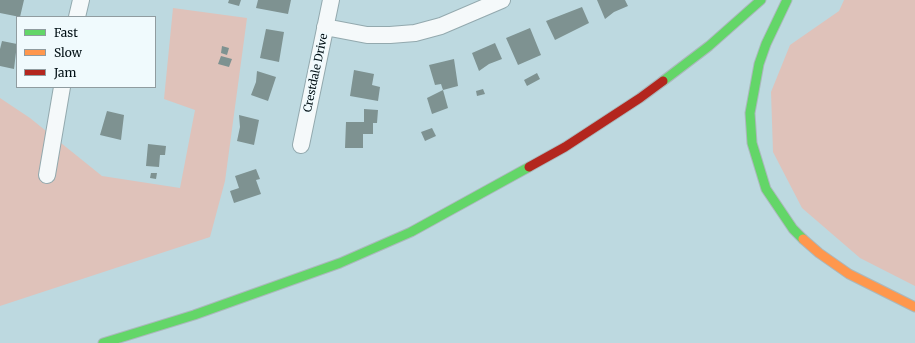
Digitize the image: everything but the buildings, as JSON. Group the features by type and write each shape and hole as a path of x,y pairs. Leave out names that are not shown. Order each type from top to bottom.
{"highway":[{"path":"103,343 194,315 340,263 411,232 446,214 565,147 640,98 709,46 761,0"},
{"path":"788,0 766,44 759,64 750,113 752,143 766,189 773,202 793,229 819,253 849,274 915,307"}],"street":[{"path":"77,16 81,0"},
{"name":"Crestdale Drive","path":"301,145 331,0"},
{"path":"325,27 367,35 415,33 441,26 502,0"},
{"path":"47,175 62,88"}],"shaded area":[{"path":"844,0 915,0 915,286 860,258 802,208 773,152 771,92 790,45 839,11"},
{"path":"173,8 247,18 225,181 210,237 0,306 0,98 30,118 102,176 180,188 195,110 164,99"}],"traffic: fast":[{"path":"663,81 709,46 761,0"},
{"path":"787,0 766,44 759,64 750,113 752,143 766,189 793,229 803,239"},
{"path":"103,343 194,315 340,263 411,232 529,167"}],"traffic: slow":[{"path":"803,239 819,253 849,274 915,307"}],"traffic: jam":[{"path":"529,167 565,147 640,98 663,81"}]}
